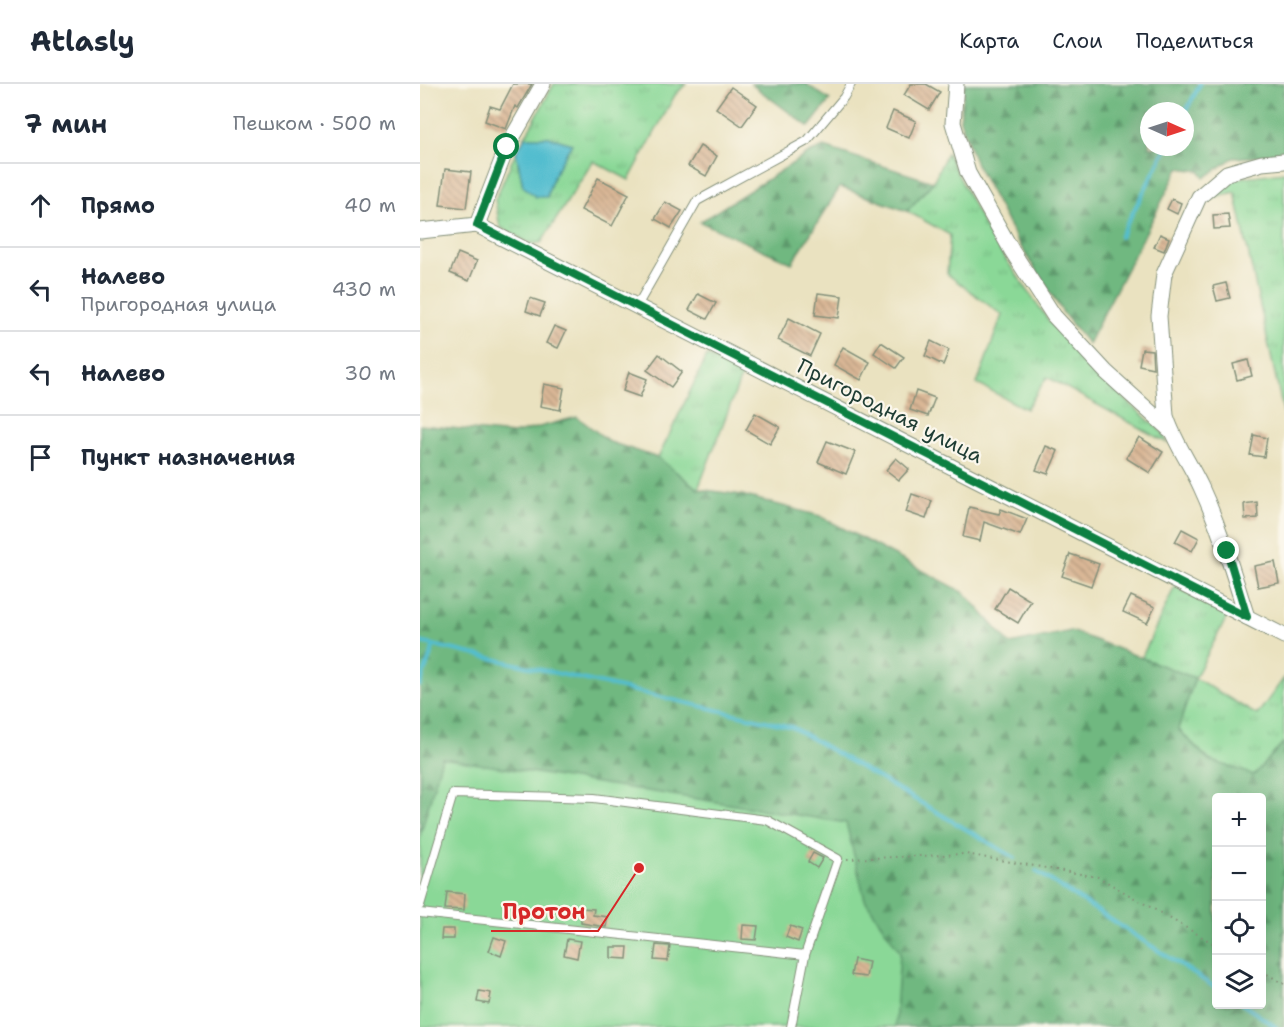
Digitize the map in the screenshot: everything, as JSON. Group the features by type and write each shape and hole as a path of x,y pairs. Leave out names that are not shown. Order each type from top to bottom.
{"street":[{"path":"420,231 477,225 507,147 543,84"},
{"path":"956,84 952,123 968,172 1012,250 1054,316 1106,372 1170,431"},
{"path":"1247,617 1227,551 1200,486 1170,431 1166,416 1159,316 1164,274 1199,197 1227,172 1262,163 1284,161"},
{"name":"Пригородная улица","path":"477,225 1284,636"}],"lane":[{"path":"637,306 697,201 807,141 844,97 851,84"},
{"path":"420,905 453,794 594,798 767,820 838,859 806,955 791,1027"},
{"path":"420,913 806,955"}],"path":[{"path":"838,859 965,854 1098,877 1212,943"},
{"path":"1266,973 1284,984"}],"green space":[{"path":"554,84 686,84 675,95 629,180 593,161 541,243 531,244 500,227 495,200 516,152 523,186 547,197 560,163 572,144 549,137 525,137"},
{"path":"751,84 806,84 830,100 809,127"},
{"path":"965,84 1284,84 1284,155 1233,158 1204,178 1200,171 1179,168 1088,344 1064,314 1018,242 975,162 960,120"},
{"path":"824,147 933,182 907,211 840,187 792,263 700,222 809,153"},
{"path":"947,153 988,234 1049,321 1100,377 1164,434 1167,443 1047,377 1026,409 977,384 1002,315 947,274 950,235 907,211 933,182"},
{"path":"1284,172 1284,415 1235,192 1205,200 1231,179"},
{"path":"707,356 743,372 698,489 658,458"},
{"path":"577,417 610,442 658,458 698,489 742,495 820,516 965,593 1010,644 1071,631 1195,678 1178,729 1209,760 1254,775 1284,742 1284,1027 895,1027 900,952 865,900 846,823 442,758 420,836 420,425 513,434"},
{"path":"1175,586 1228,615 1195,678 1257,715 1284,678 1284,742 1254,775 1209,760 1178,729 1142,657"},
{"path":"442,758 846,823 865,900 900,952 895,1027 420,1027 420,836"}],"water":[{"path":"525,137 549,137 572,144 560,163 547,197 536,197 523,186 516,152"}],"building":[{"path":"513,84 532,84 518,108 515,106 506,129 485,121 490,106 500,109"},
{"path":"911,84 926,84 940,92 929,110 904,95"},
{"path":"731,87 757,105 742,126 716,108"},
{"path":"893,111 916,121 909,138 886,128"},
{"path":"700,146 717,156 706,176 688,166"},
{"path":"445,169 471,172 466,208 440,205"},
{"path":"598,178 629,194 612,226 581,210"},
{"path":"1172,199 1181,203 1177,214 1167,209"},
{"path":"665,202 682,211 671,228 655,219"},
{"path":"1228,214 1230,228 1214,229 1213,215"},
{"path":"1160,234 1169,238 1164,251 1154,247"},
{"path":"458,253 477,261 469,281 450,273"},
{"path":"1226,283 1230,298 1217,301 1213,286"},
{"path":"818,293 842,296 839,318 815,315"},
{"path":"698,294 716,303 707,319 689,310"},
{"path":"530,298 545,303 540,316 526,311"},
{"path":"789,318 820,334 810,356 778,340"},
{"path":"554,326 566,331 558,348 546,343"},
{"path":"931,341 949,350 943,365 925,356"},
{"path":"881,342 904,357 896,368 874,353"},
{"path":"843,347 870,362 861,380 834,365"},
{"path":"1142,349 1152,350 1153,368 1139,365"},
{"path":"659,354 682,372 671,387 647,370"},
{"path":"1248,360 1252,376 1237,380 1233,364"},
{"path":"629,372 647,379 640,397 623,391"},
{"path":"544,384 564,388 560,410 540,406"},
{"path":"916,391 935,398 928,416 910,410"},
{"path":"755,413 780,427 770,444 746,430"},
{"path":"1254,435 1267,438 1264,457 1250,455"},
{"path":"1139,437 1163,452 1150,473 1126,458"},
{"path":"827,441 855,452 846,474 818,462"},
{"path":"1046,446 1058,451 1048,474 1036,470"},
{"path":"896,458 909,469 899,480 886,470"},
{"path":"912,494 932,501 926,519 906,512"},
{"path":"1257,502 1258,518 1245,519 1244,504"},
{"path":"969,507 999,514 1001,509 1027,519 1020,535 984,522 980,541 963,537"},
{"path":"1182,529 1199,538 1192,551 1175,542"},
{"path":"1070,554 1099,564 1091,586 1062,576"},
{"path":"1275,562 1279,583 1258,587 1254,566"},
{"path":"1008,587 1031,601 1018,623 995,609"},
{"path":"1131,596 1155,607 1147,623 1123,612"},
{"path":"813,853 823,858 817,868 808,862"},
{"path":"447,892 465,894 464,910 445,909"},
{"path":"581,908 594,909 593,915 608,917 606,927 581,923"},
{"path":"743,925 758,926 756,940 742,939"},
{"path":"790,926 802,930 798,942 786,937"},
{"path":"442,929 454,929 454,939 441,939"},
{"path":"494,937 506,941 501,956 489,951"},
{"path":"567,939 580,941 577,958 564,955"},
{"path":"656,945 670,946 668,961 654,960"},
{"path":"611,947 628,947 627,959 611,958"},
{"path":"854,959 869,962 866,977 851,975"},
{"path":"479,991 491,993 489,1004 477,1002"}],"waterway":[{"path":"1191,102 1200,84"},
{"path":"1120,237 1162,156"},
{"path":"420,642 792,727 1015,858"},
{"path":"420,685 434,645"},
{"path":"1036,871 1212,985"},
{"path":"1249,1009 1276,1027"}],"place":[{"name":"Протон","path":"639,868"}],"route":[{"path":"507,147 477,225 1247,617 1227,551"}]}
